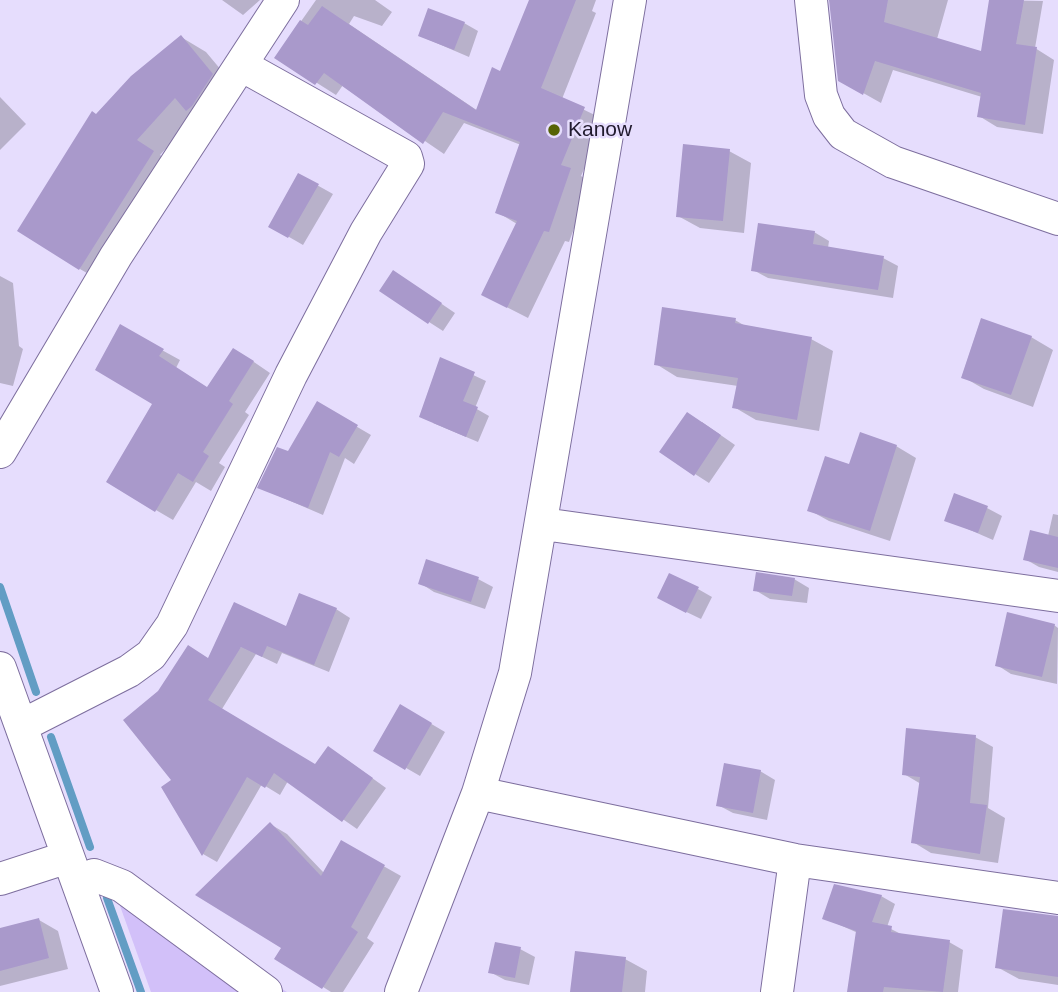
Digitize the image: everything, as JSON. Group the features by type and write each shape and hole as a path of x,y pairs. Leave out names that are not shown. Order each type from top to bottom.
{"street":[{"path":"0,452 116,256 283,0"},
{"path":"401,992 478,793 515,673 543,524 630,0"},
{"path":"811,0 821,95 829,116 844,134 892,162 1058,219"},
{"path":"20,726 129,671 151,655 172,625 292,375 366,232 408,164 406,157 241,65"},
{"path":"543,524 1058,596"},
{"path":"0,668 117,992"},
{"path":"478,793 795,860 1058,898"},
{"path":"777,992 795,860"},
{"path":"0,879 73,869 122,886 266,992"}],"shaded area":[{"path":"115,892 287,992 151,992"}],"building":[{"path":"529,0 576,0 541,88 585,107 561,165 571,168 549,232 544,231 507,308 481,295 517,221 495,213 520,142 443,112 423,144 324,73 315,85 274,58 300,20 308,25 322,6 476,110 492,67 500,71"},
{"path":"829,0 888,0 884,22 981,51 989,0 1024,0 1016,44 1037,47 1025,125 977,117 981,93 875,61 863,95 838,81"},
{"path":"428,8 465,22 454,50 418,36"},
{"path":"181,35 213,74 192,106 186,111 175,98 137,140 154,151 79,270 17,231 92,111 96,114 131,76"},
{"path":"683,144 730,149 723,221 676,217"},
{"path":"298,173 319,184 288,238 268,227"},
{"path":"758,223 815,231 813,244 884,256 878,290 751,271"},
{"path":"393,270 442,303 428,324 379,291"},
{"path":"662,307 736,318 735,323 812,337 797,420 732,408 738,378 654,365"},
{"path":"981,318 1032,336 1011,395 961,378"},
{"path":"120,324 164,349 159,356 207,387 233,348 254,361 229,401 233,404 203,452 209,456 193,482 178,473 155,512 106,482 152,404 95,370"},
{"path":"440,357 475,372 463,401 478,407 466,437 419,417"},
{"path":"317,401 358,425 339,457 330,452 308,508 257,488 277,447 288,451"},
{"path":"687,412 721,435 694,476 659,452"},
{"path":"860,432 897,445 870,531 807,511 825,456 849,464"},
{"path":"954,493 988,506 978,533 944,521"},
{"path":"1030,530 1058,537 1058,568 1023,560"},
{"path":"426,559 479,577 471,602 418,584"},
{"path":"756,572 795,578 792,596 753,591"},
{"path":"669,573 699,587 686,613 657,598"},
{"path":"299,593 337,608 314,665 267,646 262,657 241,647 208,700 315,764 328,746 373,778 342,822 274,773 265,788 247,777 202,856 161,787 171,780 123,720 158,691 188,645 208,658 234,602 286,626"},
{"path":"1007,612 1055,624 1042,677 995,666"},
{"path":"400,704 432,723 405,770 373,751"},
{"path":"906,728 976,735 970,803 987,805 980,854 911,843 920,777 902,775"},
{"path":"724,763 761,770 753,813 716,806"},
{"path":"270,822 321,876 341,840 385,865 351,927 358,932 322,989 274,959 281,948 195,895"},
{"path":"834,884 882,895 872,922 892,926 891,932 950,940 943,992 884,987 883,992 847,992 856,931 822,919"},
{"path":"1003,909 1058,916 1058,977 995,968"},
{"path":"39,918 49,958 0,971 0,928"},
{"path":"495,942 521,947 515,978 488,973"},
{"path":"575,951 626,957 622,992 570,992"}],"waterway":[{"path":"0,587 36,692"},
{"path":"51,737 90,847"},
{"path":"107,898 141,992"}],"place":[{"name":"Kanow","path":"554,130"}]}
